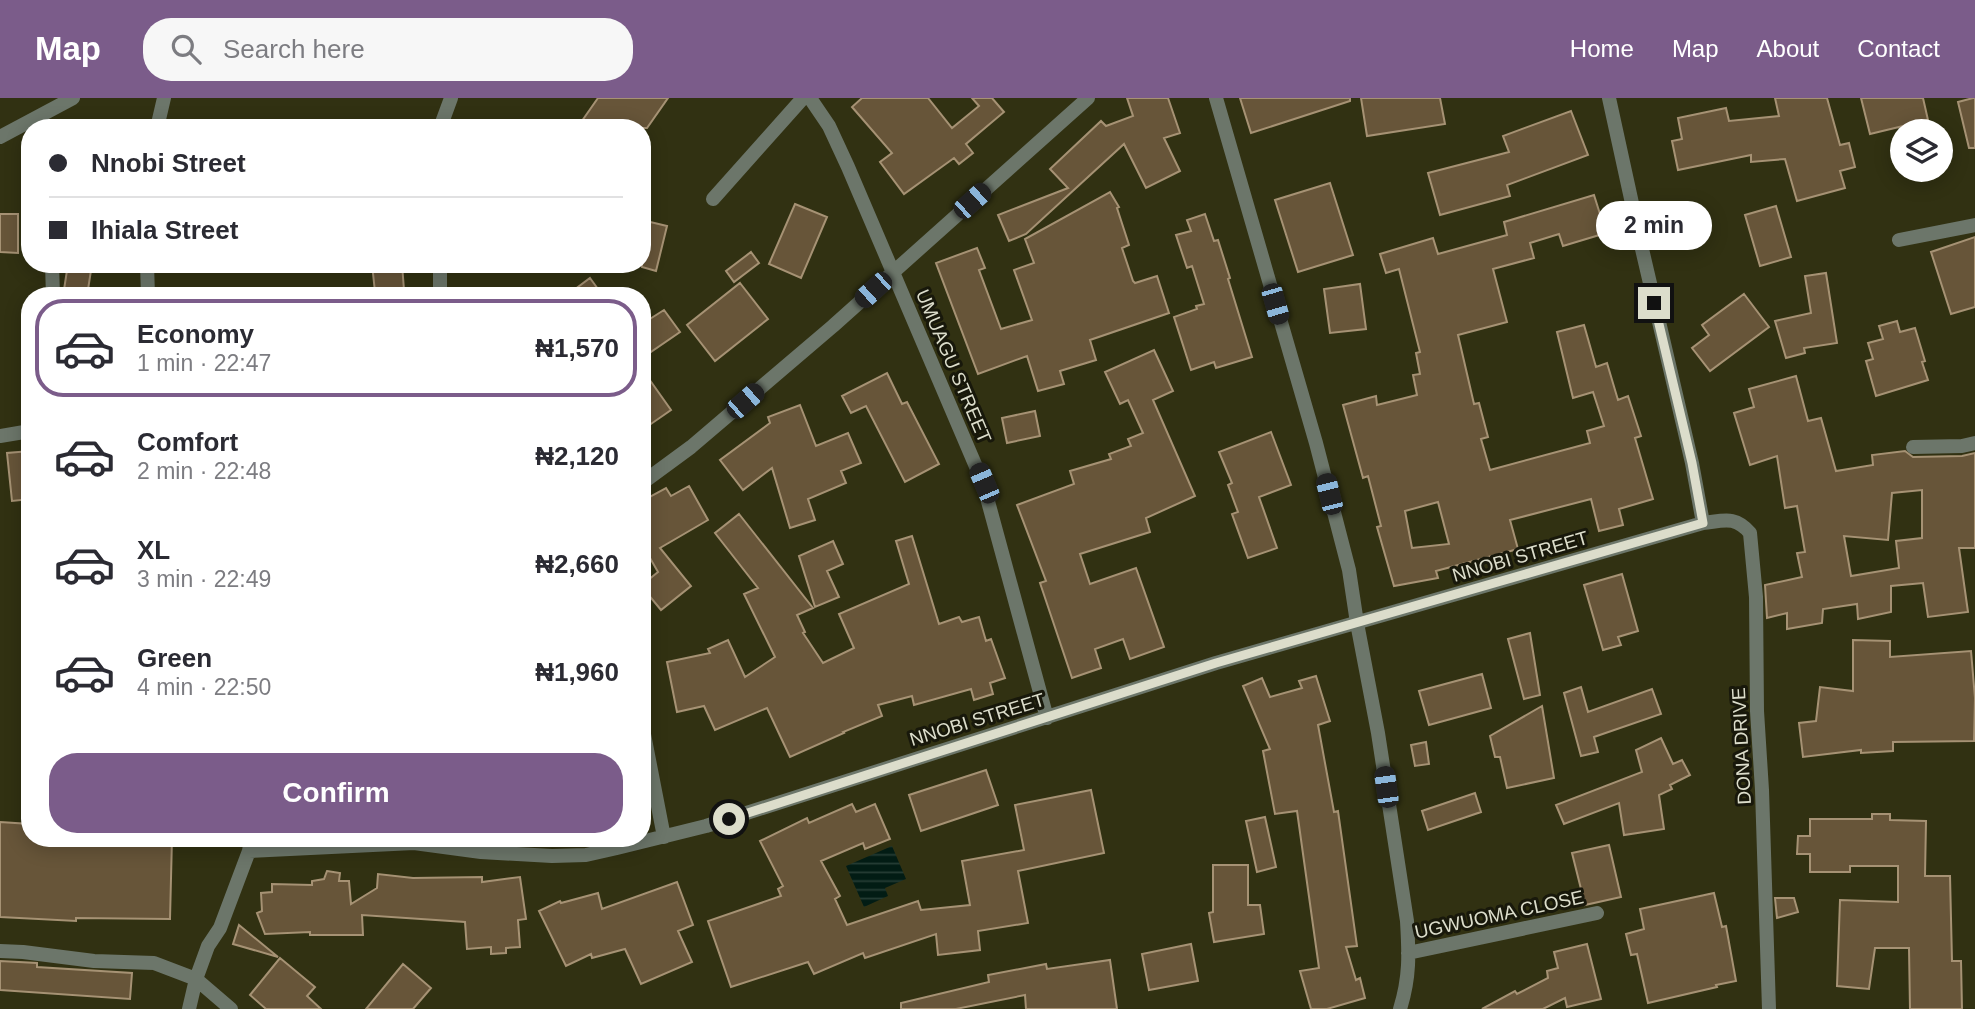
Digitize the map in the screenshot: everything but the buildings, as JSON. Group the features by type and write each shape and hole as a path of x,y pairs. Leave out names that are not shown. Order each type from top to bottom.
{"street":[{"path":"34,119 73,98"},
{"path":"159,119 164,98"},
{"path":"444,119 452,98"},
{"path":"713,199 803,98"},
{"name":"UMUAGU STREET","path":"810,98 829,126 984,483 1046,718"},
{"path":"651,476 700,439 894,272 1088,98"},
{"path":"1216,98 1316,443 1349,570 1407,921 1407,986 1400,1009"},
{"path":"1609,98 1692,463 1703,523"},
{"path":"0,137 21,126"},
{"path":"1899,240 1975,226"},
{"path":"0,436 21,432"},
{"path":"1913,447 1962,446 1975,443"},
{"name":"DONA DRIVE","path":"1703,523 1733,520 1743,525 1750,533 1756,597 1757,711 1769,1009"},
{"name":"NNOBI STREET","path":"651,840 706,826 1216,663 1703,523"},
{"path":"651,770 664,837"},
{"path":"189,1009 195,979 208,946 220,928 249,847"},
{"name":"NNOBI STREET","path":"451,847 481,852 552,856 586,855 621,847"},
{"name":"UGWUOMA CLOSE","path":"1408,953 1597,913"},
{"path":"0,951 94,961 154,963 195,979 231,1009"}],"shaded area":[{"path":"892,846 906,879 885,888 888,896 864,907 846,866"}],"route":[{"path":"729,819 1216,663 1703,523 1692,463 1654,303"}]}
